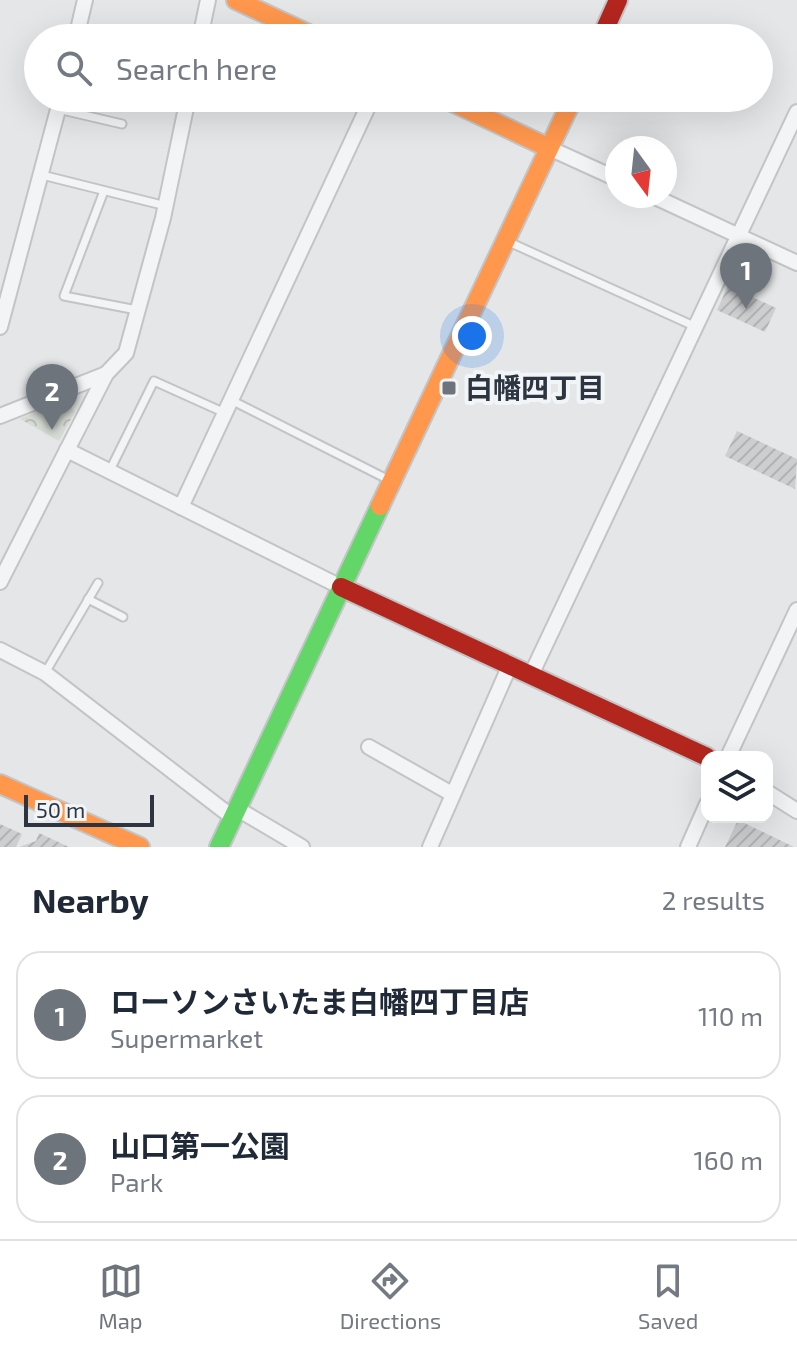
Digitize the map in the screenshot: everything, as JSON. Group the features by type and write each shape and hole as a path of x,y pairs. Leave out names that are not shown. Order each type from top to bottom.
{"main road":[{"path":"607,24 618,0"},
{"path":"239,1 287,24"},
{"path":"473,112 549,148"},
{"path":"219,847 566,112"},
{"path":"341,587 701,754"},
{"path":"0,784 98,839 140,847"}],"street":[{"path":"79,24 85,0"},
{"path":"203,24 208,0"},
{"path":"0,327 58,112"},
{"path":"0,582 106,374 126,353 166,206 185,112"},
{"path":"181,507 365,112"},
{"path":"531,675 797,112"},
{"path":"549,148 605,174"},
{"path":"677,207 797,263"},
{"path":"0,416 106,374"},
{"path":"67,450 341,587"},
{"path":"731,751 797,610"},
{"path":"0,650 45,673 234,813 302,847"},
{"path":"430,847 510,665"},
{"path":"369,747 452,794"},
{"path":"773,796 797,811"},
{"path":"688,847 701,818"}],"lane":[{"path":"87,112 122,124"},
{"path":"42,175 166,206"},
{"path":"104,191 64,296 137,310"},
{"path":"505,241 696,327"},
{"path":"109,473 154,381 228,406 391,481"},
{"path":"45,673 98,583"},
{"path":"88,599 123,617"}],"green space":[{"path":"65,399 75,412 59,441 20,419"}],"building":[{"path":"728,286 776,308 765,332 717,310"},
{"path":"737,431 797,459 795,489 725,456"},
{"path":"737,823 744,823 794,847 725,847"},
{"path":"0,824 22,834 16,847 0,847"},
{"path":"39,833 69,847 19,847 36,841"}],"traffic: fast":[{"path":"219,847 380,506"}],"traffic: slow":[{"path":"236,0 287,24"},
{"path":"473,112 549,148"},
{"path":"380,506 566,112"},
{"path":"0,784 140,847"}],"traffic: jam":[{"path":"607,24 618,0"},
{"path":"341,587 701,754"}],"place":[{"name":"ローソンさいたま白幡四丁目店","path":"746,309"},
{"name":"白幡四丁目","path":"449,388"},
{"name":"山口第一公園","path":"52,430"}]}
